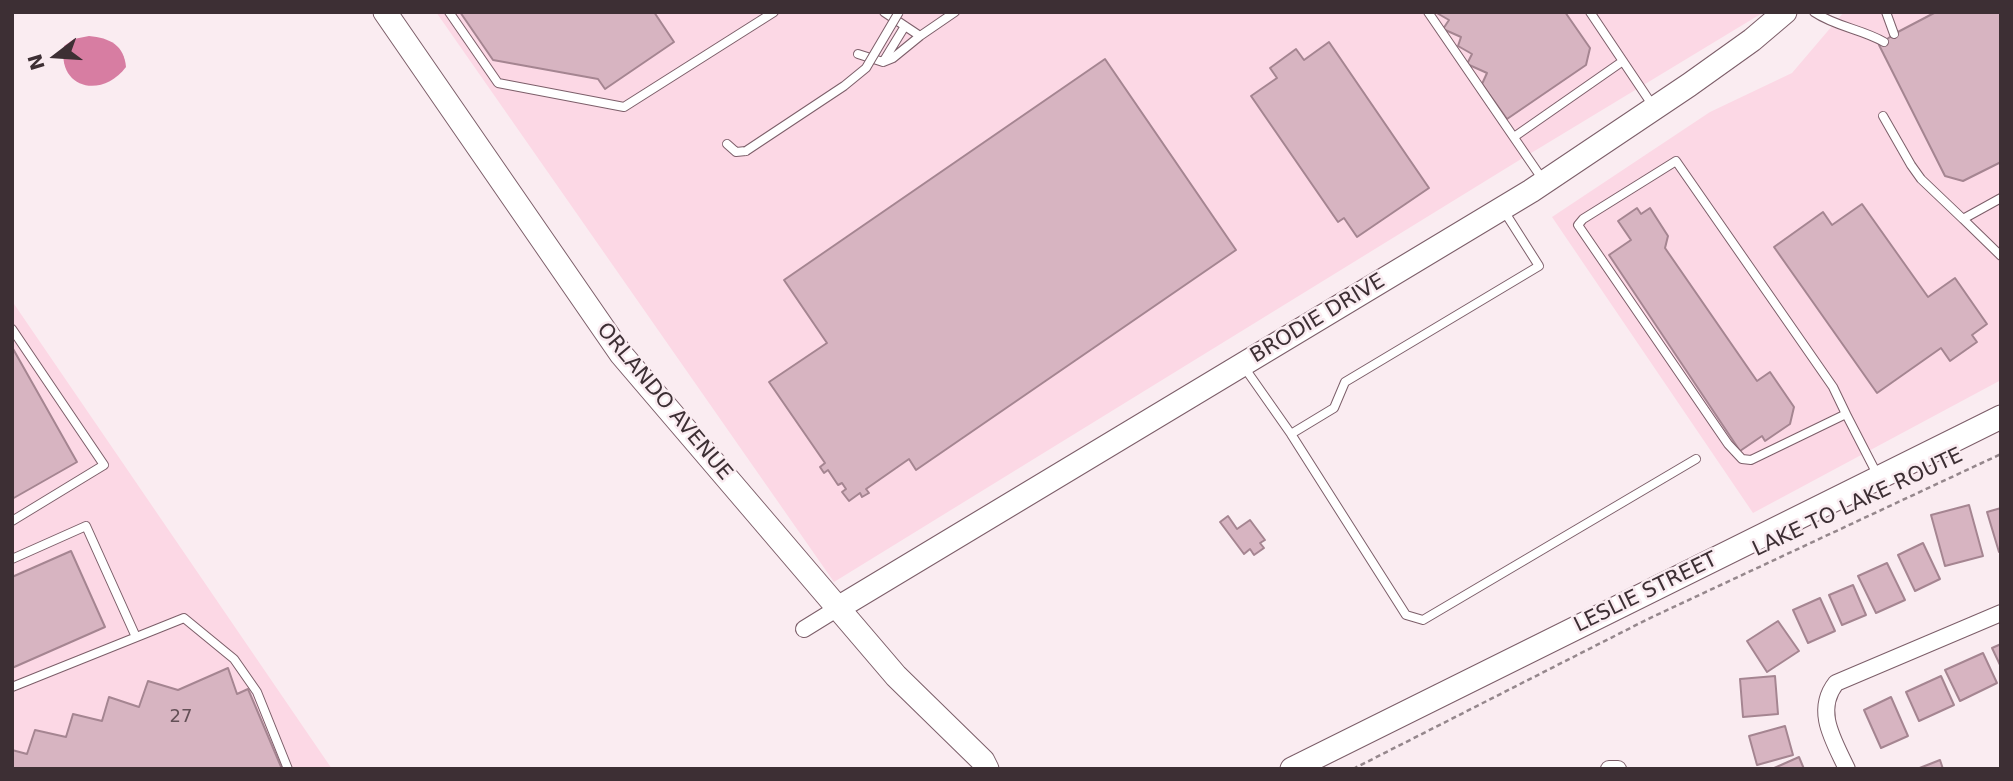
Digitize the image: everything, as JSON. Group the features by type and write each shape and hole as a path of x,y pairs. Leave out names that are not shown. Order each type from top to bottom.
{"street":[{"name":"ORLANDO AVENUE","path":"385,12 603,331 915,695 990,766"},
{"name":"BRODIE DRIVE","path":"838,608 1544,182 1752,40 1785,12"},
{"name":"LESLIE STREET","path":"1292,769 2001,417"},
{"path":"803,629 838,608"},
{"path":"1847,769 1827,724 1825,702 1836,683 2001,612"},
{"path":"1609,769 1618,769"}],"lane":[{"path":"449,12 498,83 624,107 774,12"},
{"path":"884,12 920,36"},
{"path":"726,144 736,152 746,152 844,86 866,68 899,12"},
{"path":"858,54 883,62 893,58 955,12"},
{"path":"1429,12 1544,182"},
{"path":"1591,12 1654,108"},
{"path":"1814,12 1827,21 1872,35 1884,42"},
{"path":"1886,12 1894,34"},
{"path":"883,62 905,26"},
{"path":"1514,137 1623,61"},
{"path":"1883,116 1921,179 2001,256"},
{"path":"1846,414 1751,460 1742,459 1728,444 1578,225 1583,219 1675,161 1833,387 1879,477"},
{"path":"1964,219 2001,198"},
{"path":"1291,434 1334,408 1345,382 1539,266 1502,208"},
{"path":"12,329 104,465 12,521"},
{"path":"1243,365 1291,434 1406,615 1423,620 1696,459"},
{"path":"12,559 86,526 136,638"},
{"path":"12,687 184,618 234,659 257,692 288,769"}],"path":[{"name":"LAKE TO LAKE ROUTE","path":"1353,769 1648,619 2001,453"}],"shaded area":[{"path":"436,12 1764,12 834,582"},
{"path":"1844,12 2001,12 2001,380 1753,513 1552,217 1710,112 1792,73"},
{"path":"89,36 115,44 125,59 126,67 116,77 94,86 83,85 74,80 67,72 64,61 64,46 74,39"},
{"path":"12,301 332,769 12,769"}],"building":[{"path":"460,12 654,12 674,42 605,89 598,79 493,60"},
{"path":"1435,12 1565,12 1590,48 1586,65 1507,119 1482,84 1487,73 1467,64 1472,54 1458,46 1461,37 1443,29 1449,20"},
{"path":"1936,12 2001,12 2001,162 1963,181 1945,176 1879,45"},
{"path":"1329,42 1429,188 1357,237 1344,218 1338,222 1251,96 1277,78 1270,68 1296,49 1304,60"},
{"path":"1105,59 1236,250 916,470 909,459 866,489 869,493 862,497 860,493 849,501 842,492 846,489 842,483 838,485 828,470 824,473 820,467 825,463 769,382 827,343 784,280"},
{"path":"1862,204 1928,297 1955,278 1987,324 1972,335 1977,342 1950,361 1941,348 1877,393 1774,247 1823,212 1832,225"},
{"path":"1637,208 1641,214 1650,208 1668,236 1665,248 1757,381 1770,372 1794,407 1790,424 1765,441 1762,436 1740,451 1609,255 1631,240 1618,221"},
{"path":"12,347 77,462 12,499"},
{"path":"1969,505 1983,556 1945,566 1931,515"},
{"path":"2001,508 2001,552 1999,552 1987,512"},
{"path":"1228,516 1237,529 1250,520 1265,540 1260,543 1264,548 1254,555 1250,549 1244,554 1220,522"},
{"path":"1923,543 1940,579 1915,591 1898,555"},
{"path":"71,551 105,627 12,668 12,577"},
{"path":"1887,563 1905,600 1876,613 1858,576"},
{"path":"1853,585 1866,615 1842,625 1829,595"},
{"path":"1820,598 1835,631 1808,643 1793,610"},
{"path":"1778,621 1799,651 1767,672 1747,641"},
{"path":"2001,644 2001,667 1992,648"},
{"path":"1983,653 1997,683 1960,701 1945,670"},
{"path":"228,668 237,694 248,689 282,769 12,769 12,750 27,754 35,730 66,737 73,714 102,721 109,697 139,707 148,681 178,690"},
{"path":"1775,676 1778,714 1743,717 1740,679"},
{"path":"1941,676 1954,705 1919,721 1906,692"},
{"path":"1891,697 1908,736 1881,748 1864,710"},
{"path":"1785,726 1793,755 1757,765 1749,736"},
{"path":"1799,757 1804,769 1772,769"},
{"path":"1940,760 1943,769 1917,769"}]}
